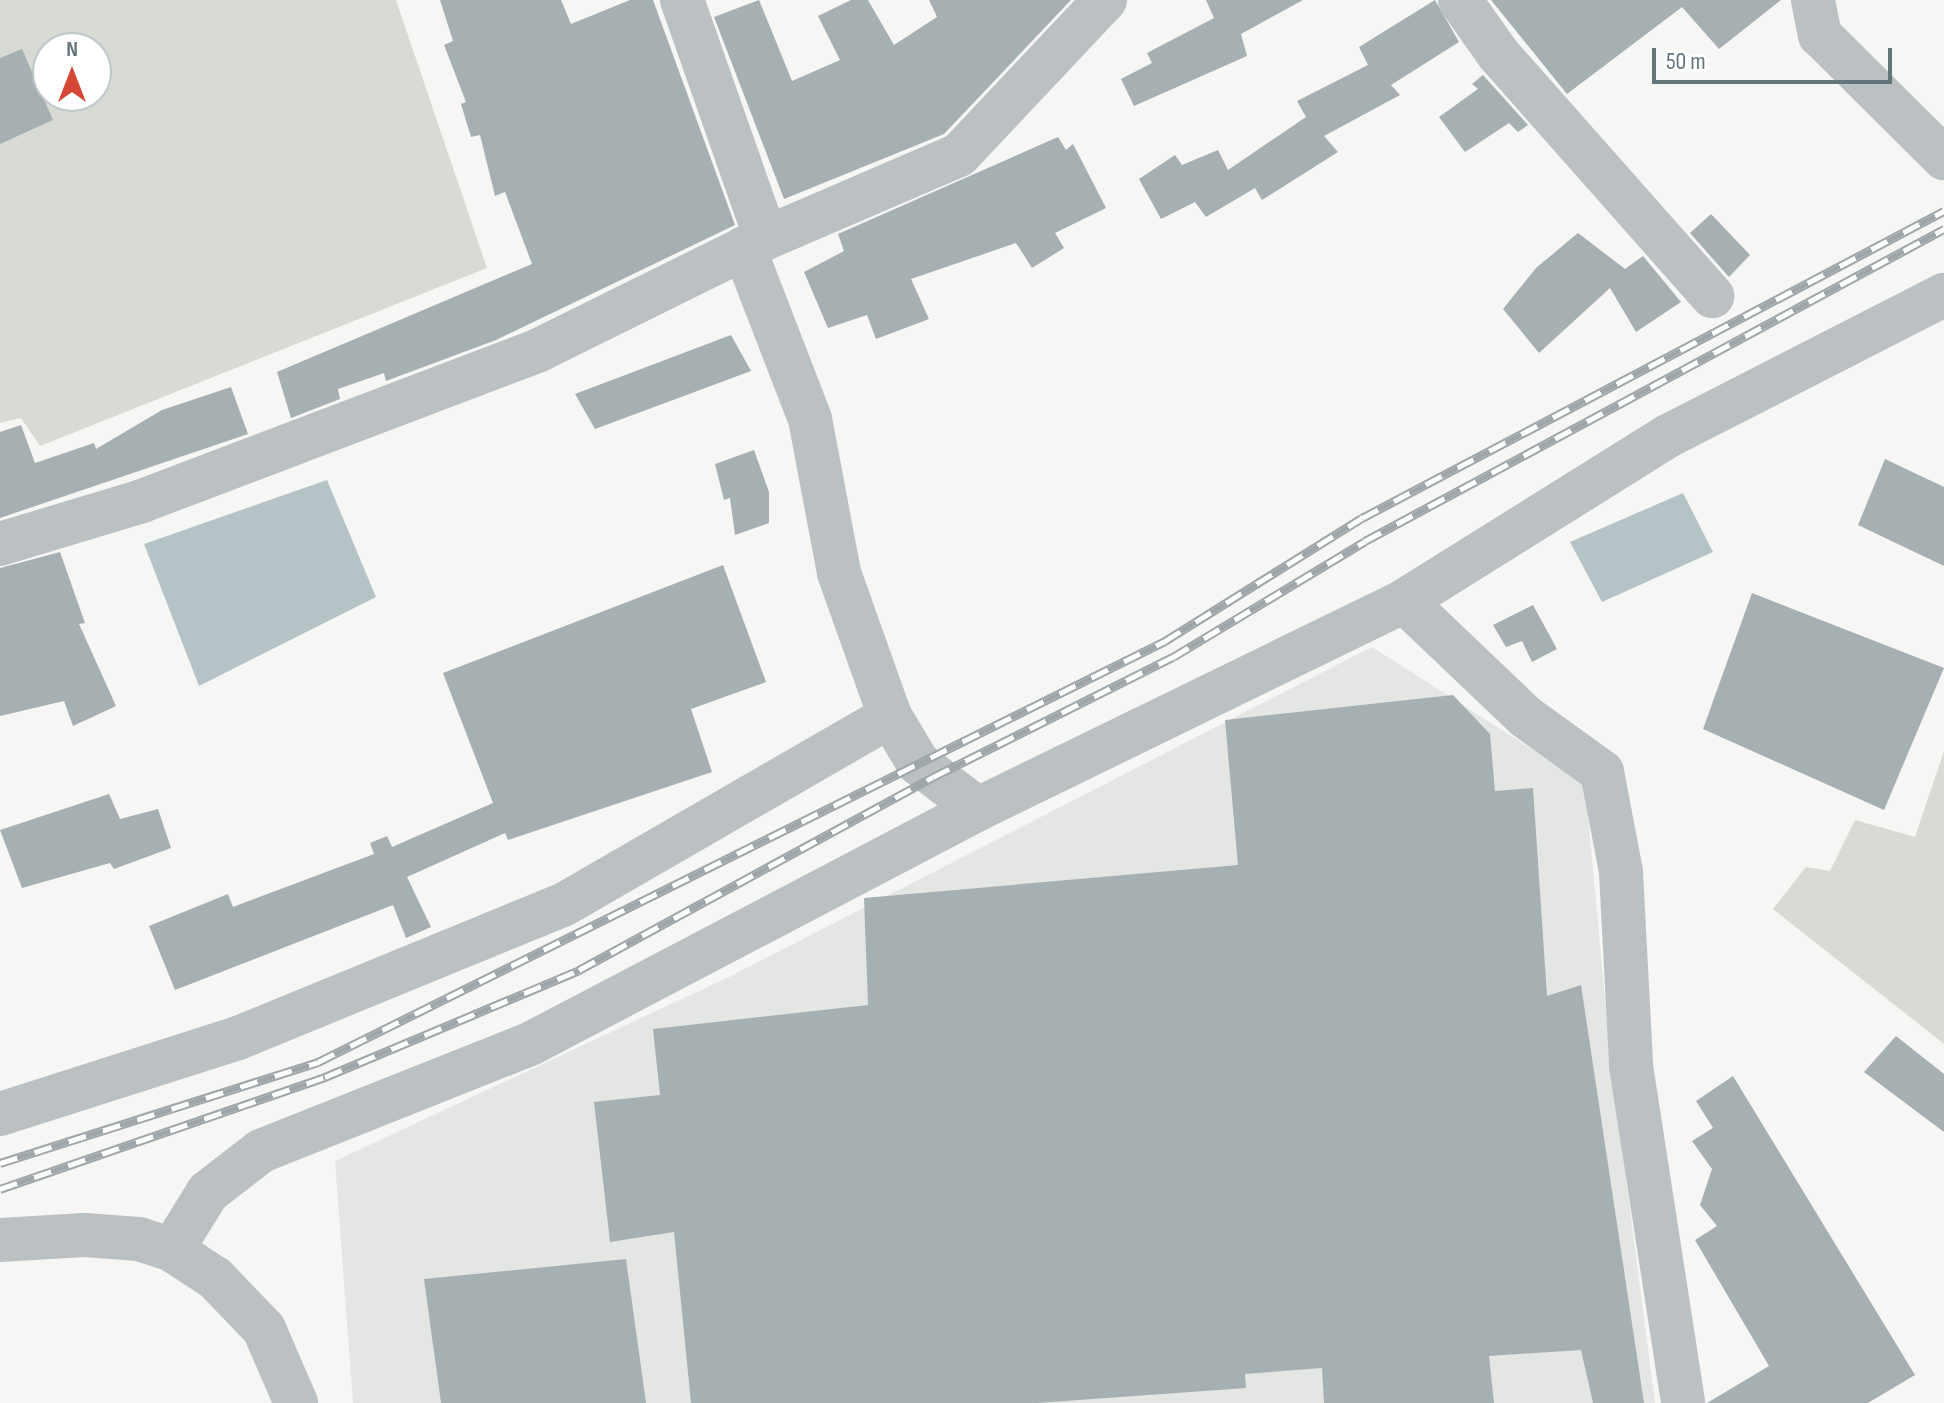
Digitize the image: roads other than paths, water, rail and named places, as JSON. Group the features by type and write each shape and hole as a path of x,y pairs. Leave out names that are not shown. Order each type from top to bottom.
{"street":[{"path":"682,0 810,419 839,573 890,716 918,763 978,809"},
{"path":"1460,0 1499,55 1712,296"},
{"path":"1813,0 1820,35 1944,158"},
{"path":"0,544 142,501 539,350 755,243 959,155 1088,9"},
{"path":"172,1250 208,1192 261,1151 530,1044 978,809 1404,601 1668,436 1944,295"},
{"path":"1404,601 1526,717 1602,772 1621,872 1631,1066 1683,1403"},
{"path":"0,1114 238,1038 563,905 890,716"},
{"path":"0,1240 84,1235 139,1239 172,1250 215,1278 264,1329 296,1403"}],"railway":[{"path":"0,1163 318,1062 1165,641 1362,518 1944,211"},
{"path":"0,1189 325,1077 579,970 933,777 1173,657 1365,541 1944,229"}]}
